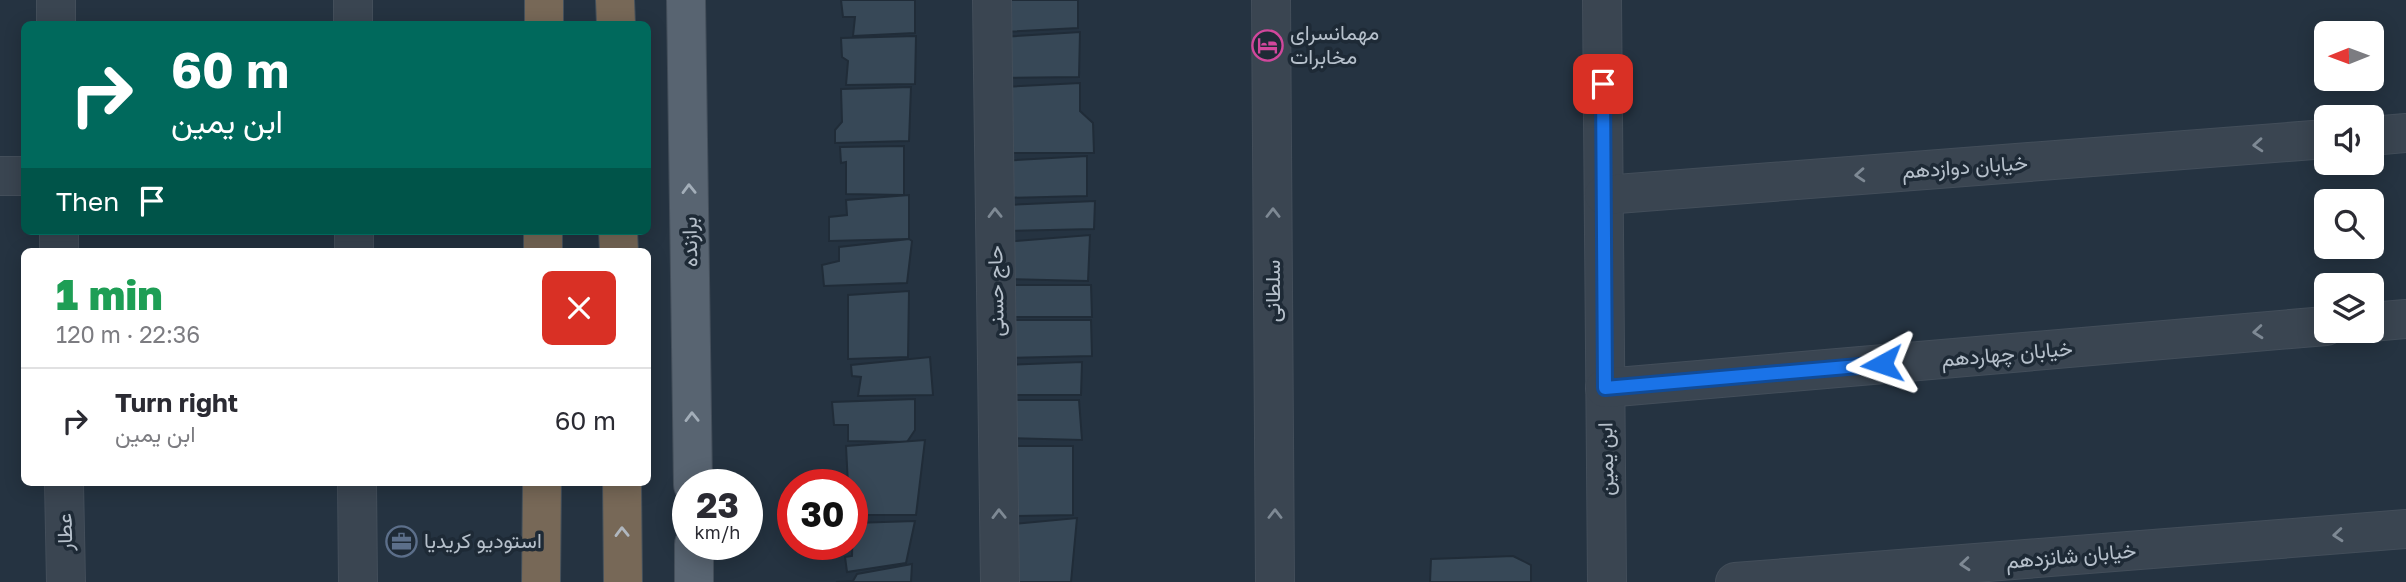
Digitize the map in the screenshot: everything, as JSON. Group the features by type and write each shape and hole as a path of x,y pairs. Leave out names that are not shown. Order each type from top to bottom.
{"highway":[{"path":"544,0 544,21"},
{"path":"615,0 616,21"},
{"path":"541,582 542,486"},
{"path":"622,486 623,582"}],"main road":[{"name":"برازنده","path":"686,0 693,469"},
{"path":"694,560 694,582"}],"street":[{"path":"56,0 56,21"},
{"path":"353,0 353,21"},
{"name":"حاج حسنی","path":"992,0 1000,582"},
{"name":"سلطانی","path":"1271,0 1275,582"},
{"name":"ابن یمین","path":"1607,0 1604,195 1607,582"},
{"path":"2384,135 2406,133"},
{"name":"خیابان دوازدهم","path":"1604,195 2314,140"},
{"path":"0,176 21,176"},
{"path":"2384,321 2406,319"},
{"name":"خیابان چهاردهم","path":"1605,388 2314,327"},
{"name":"عطار","path":"64,486 66,582"},
{"path":"357,486 358,582"},
{"name":"خیابان شانزدهم","path":"1735,582 2406,529"}],"building":[{"path":"841,0 915,0 915,33 853,36 855,17 843,17"},
{"path":"1004,0 1078,0 1078,28 1003,32"},
{"path":"1080,32 1079,77 1001,78 1001,37"},
{"path":"916,36 915,84 846,85 848,61 842,57 841,38"},
{"path":"1080,83 1080,111 1093,123 1094,153 1003,153 1003,87"},
{"path":"911,87 909,141 835,143 835,130 842,122 841,89"},
{"path":"904,146 904,195 846,194 846,162 841,163 840,147"},
{"path":"1087,156 1087,196 1002,198 999,161"},
{"path":"909,195 909,239 829,241 829,217 847,215 846,200"},
{"path":"1095,201 1094,229 1005,231 1005,205"},
{"path":"1090,235 1088,281 1004,279 1004,242"},
{"path":"909,239 912,241 907,283 824,286 822,265 839,261 839,247"},
{"path":"1004,285 1091,285 1092,317 1004,317"},
{"path":"909,291 908,357 848,359 848,295"},
{"path":"1007,320 1091,320 1092,356 1007,358"},
{"path":"930,357 933,395 858,396 861,377 852,376 851,365"},
{"path":"1082,362 1081,395 1009,395 1005,365"},
{"path":"915,399 915,430 907,442 848,441 848,425 834,425 832,402"},
{"path":"1011,400 1079,400 1082,440 1010,438"},
{"path":"925,440 916,515 868,515 868,469 847,469 846,446"},
{"path":"1015,446 1073,446 1073,515 1012,516"},
{"path":"1077,518 1071,582 1013,582 1012,524"},
{"path":"915,521 906,563 847,572 845,560 868,560 868,523"},
{"path":"1513,556 1531,565 1531,582 1430,582 1431,559"},
{"path":"912,564 911,582 836,582 853,581 857,574"}],"place":[{"name":"مهمانسرای مخابرات","path":"1267,45"},
{"name":"استودیو کریدیا","path":"401,541"}],"route":[{"path":"1603,84 1605,388 1882,364"}]}
